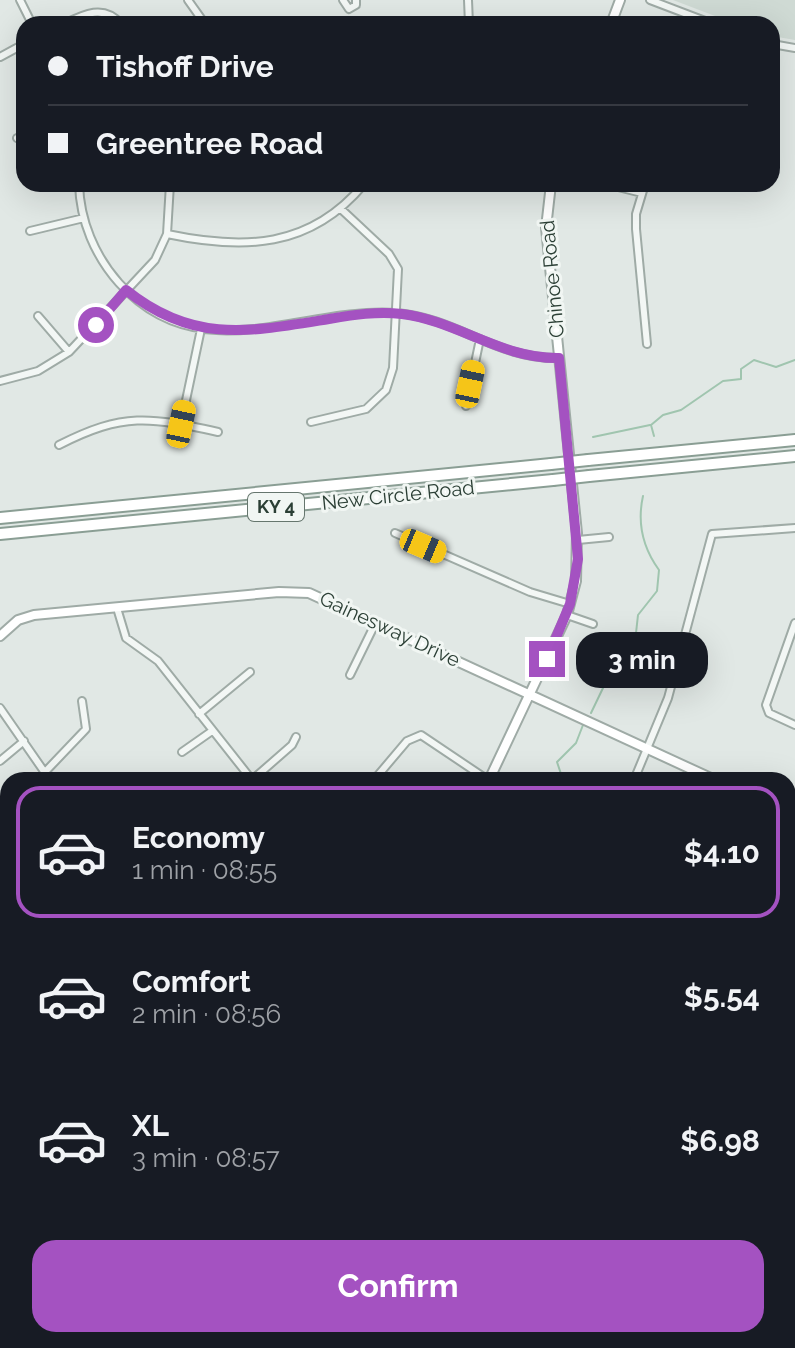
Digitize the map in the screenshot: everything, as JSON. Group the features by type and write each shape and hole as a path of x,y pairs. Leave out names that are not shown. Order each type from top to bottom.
{"highway":[{"name":"New Circle Road","path":"0,518 795,440"},
{"name":"New Circle Road","path":"0,534 795,456"}],"street":[{"path":"343,0 349,9 356,5 356,0"},
{"path":"650,0 692,16"},
{"path":"80,16 100,12 112,16"},
{"path":"80,192 84,218 101,259 126,290 157,313 201,329 249,331 374,313 398,313 446,323 514,354 559,358"},
{"path":"0,381 38,371 69,352 159,254 167,234 170,192"},
{"path":"167,234 218,244 258,243 289,236 341,209 357,192"},
{"name":"Chinoe Road","path":"492,772 567,615 576,581 578,540 546,215 550,192"},
{"path":"638,192 642,193 636,229 647,344"},
{"path":"311,422 356,413 381,396 391,378 398,313 399,277 396,263 341,209"},
{"path":"30,231 84,218"},
{"path":"38,316 69,352"},
{"path":"181,424 201,329"},
{"path":"466,406 480,339"},
{"path":"59,445 120,420 147,419 218,432"},
{"path":"638,772 668,698 712,534 795,528"},
{"path":"395,533 530,592 570,604"},
{"path":"578,540 609,537"},
{"name":"Gainesway Drive","path":"0,636 25,617 293,591 316,595 698,772"},
{"path":"117,608 126,638 158,661 245,772"},
{"path":"567,615 593,624"},
{"path":"350,675 376,622"},
{"path":"795,623 766,705 769,713 795,725"},
{"path":"199,714 250,672"},
{"path":"0,708 45,772 86,729 82,701"},
{"path":"182,752 212,731"},
{"path":"381,772 407,741 421,735 476,772"},
{"path":"261,772 292,745 296,737"},
{"path":"0,761 24,741"}],"shaded area":[{"path":"673,0 795,0 795,40 780,37 780,16 715,16"}],"waterway":[{"path":"654,436 651,425 663,415 681,410 723,381 741,379 741,369 754,360 776,367 795,360"},
{"path":"593,437 650,425"},
{"path":"591,713 615,663 636,633 638,615 657,591 659,570 645,544 641,525 643,496"},
{"path":"560,772 557,762 576,743 583,725"}],"route":[{"path":"96,325 126,290 157,313 201,329 237,332 374,313 398,313 446,323 514,354 559,358 578,559 567,615 547,659"}]}
